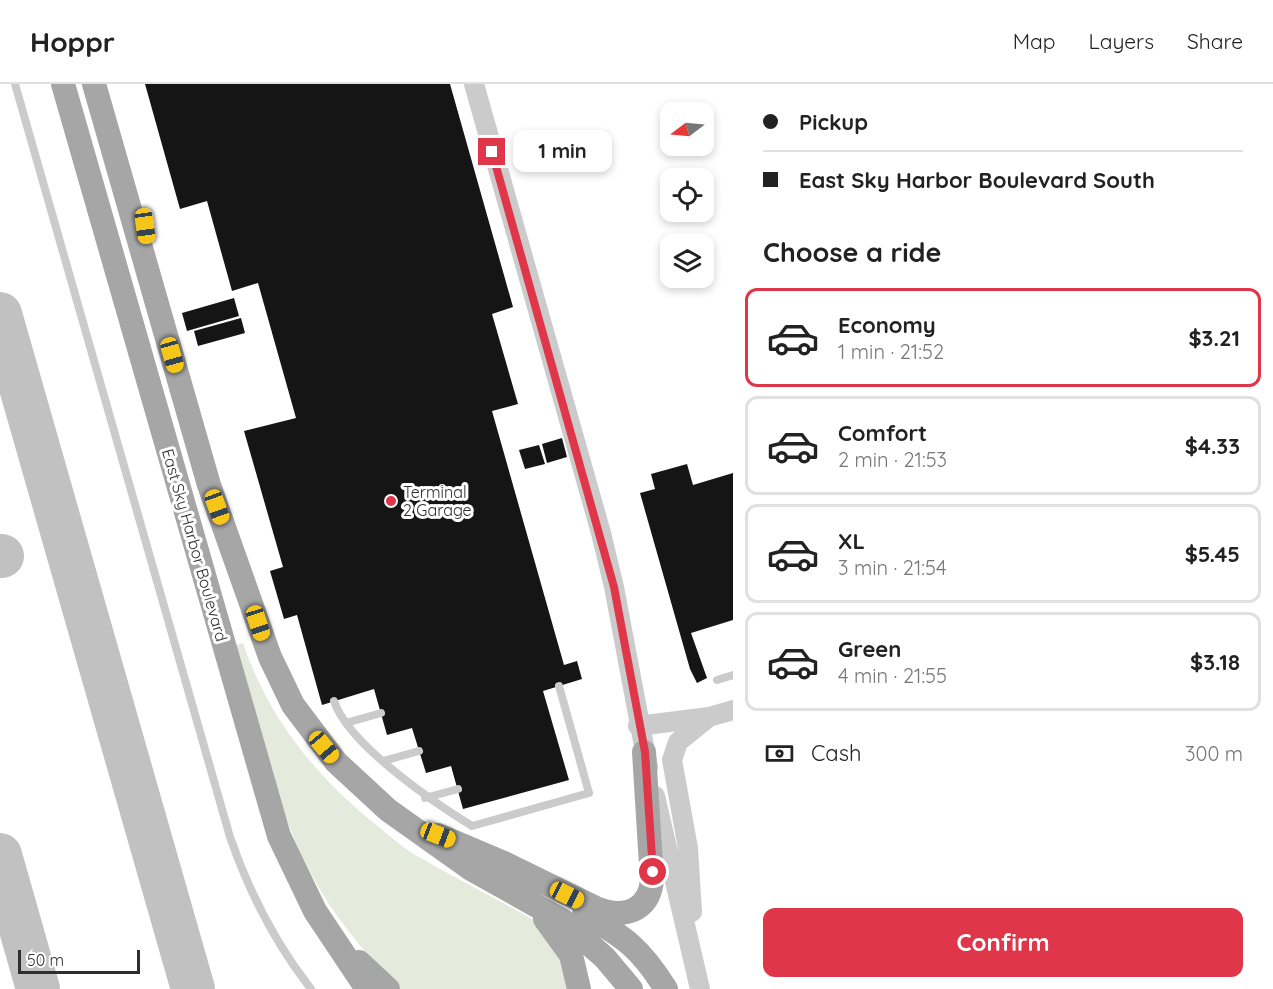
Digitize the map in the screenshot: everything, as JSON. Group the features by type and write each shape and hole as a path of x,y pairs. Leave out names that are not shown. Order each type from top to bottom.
{"main road":[{"name":"East Sky Harbor Boulevard","path":"63,84 266,795 287,855 315,911 367,989"},
{"name":"East Sky Harbor Boulevard","path":"94,84 209,485 277,674 303,719 336,762 405,823 457,860 577,931 605,958 631,989"},
{"path":"109,84 142,205 153,290"},
{"path":"405,823 488,856 596,908 611,913 630,912 645,901 652,881 645,752"},
{"path":"405,823 622,936 647,958 666,989"},
{"path":"529,902 566,945 575,964 579,989"},
{"path":"315,911 356,959 388,989"}],"street":[{"path":"474,84 601,532 614,587 638,726 700,989"},
{"path":"638,726 709,717 733,710"},
{"path":"694,965 688,848 672,760 678,742 709,717"}],"lane":[{"path":"15,84 230,837 240,865 267,923 311,989"},
{"path":"717,680 733,675"},
{"path":"334,701 339,716 383,761 425,798 472,826 590,793 559,686"},
{"path":"345,723 381,713"},
{"path":"383,761 419,751"},
{"path":"425,798 458,789"}],"green space":[{"path":"243,643 253,669 278,717 293,740 328,781 369,819 412,853 532,919 548,931 574,989 398,989 337,915 319,888 291,831 270,770 234,646"}],"building":[{"name":"Terminal 2 Garage","path":"145,84 450,84 513,307 492,314 518,404 492,411 564,665 577,661 582,679 543,691 569,780 463,809 451,766 426,773 412,728 387,735 374,689 322,705 297,615 284,619 270,571 283,567 244,431 296,418 258,283 232,291 207,201 180,209"},
{"path":"234,298 239,316 187,331 182,313"},
{"path":"241,318 245,333 198,346 194,331"},
{"path":"562,438 567,457 547,463 542,444"},
{"path":"539,445 545,464 525,469 519,450"},
{"path":"687,464 693,485 733,473 733,620 691,633 707,678 697,683 690,669 640,493 655,489 651,474"}],"taxiway":[{"path":"0,314 193,989"},
{"path":"0,855 38,989"}],"place":[{"name":"Terminal 2 Garage","path":"391,501"}],"route":[{"path":"492,152 614,587 636,714 645,752 647,814 653,872"}]}
